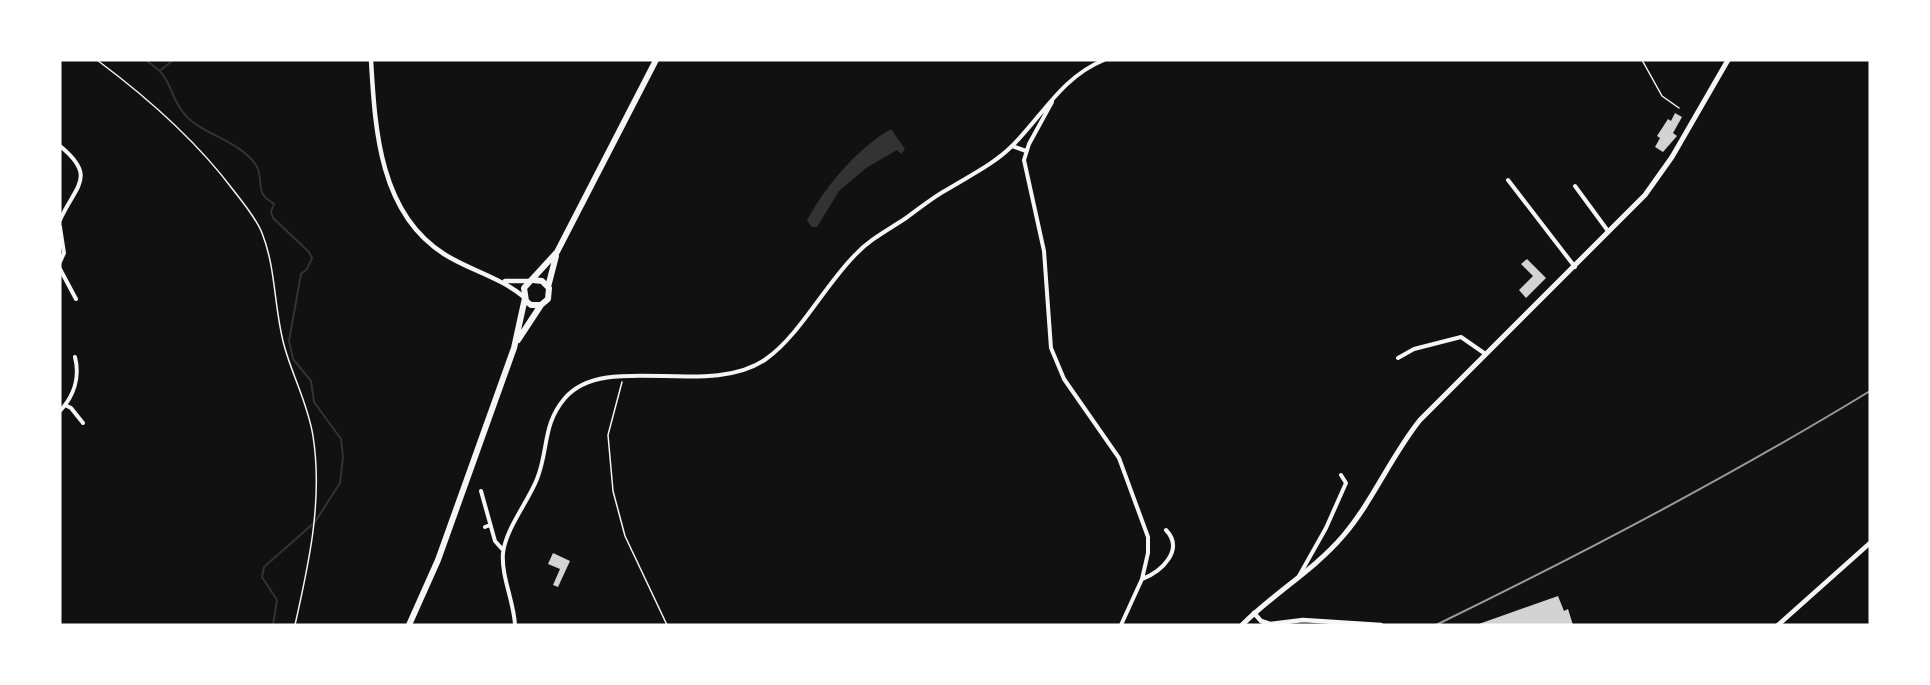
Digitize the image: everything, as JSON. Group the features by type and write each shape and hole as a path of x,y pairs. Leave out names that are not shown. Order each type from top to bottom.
{"main road":[{"path":"409,625 438,560 514,348 524,288 556,252 656,60"},
{"path":"1242,625 1343,535 1401,444 1446,392 1575,267 1645,195 1672,157 1728,60"},
{"path":"514,348 540,305 548,299 548,287 556,252"},
{"path":"532,281 542,281 548,287"},
{"path":"524,297 531,305 540,305"}],"street":[{"path":"371,60 379,148 389,182 416,229 443,253 506,281 524,297"},
{"path":"503,550 541,466 548,428 567,396 590,381 622,376 685,378 705,376 746,369 766,359 784,342 826,288 861,249 1012,146 1074,75 1104,60"},
{"path":"1056,96 1026,151 1024,162 1044,251 1051,348 1064,379 1123,467 1148,537 1148,554 1142,579 1121,625"},
{"path":"60,146 78,162 82,172 79,187 60,220"},
{"path":"1012,146 1026,151"},
{"path":"1508,180 1575,267"},
{"path":"1575,186 1609,233"},
{"path":"60,227 64,253 60,262"},
{"path":"60,269 76,299"},
{"path":"506,281 532,281"},
{"path":"1398,358 1414,349 1461,338 1484,353"},
{"path":"60,411 76,381 78,369 75,357"},
{"path":"65,405 71,408 84,423"},
{"path":"1298,577 1326,528 1346,483 1341,475"},
{"path":"481,491 495,541 503,550 515,625"},
{"path":"485,527 490,525"},
{"path":"1142,579 1162,568 1171,556 1172,541 1166,530"},
{"path":"1778,625 1870,543"},
{"path":"1254,613 1261,621 1270,624 1303,620 1378,624"}],"path":[{"path":"97,60 146,97 183,135 206,153 249,210 262,232 269,258 282,335 307,412 314,446 314,537 295,625"},
{"path":"1641,60 1662,96 1679,108"},
{"path":"622,376 622,384 608,435 613,490 625,536 667,625"}],"shaded area":[{"path":"891,129 905,149 901,154 897,150 866,168 839,191 817,227 812,227 807,221 843,169 867,146"}],"building":[{"path":"1675,113 1682,117 1673,133 1677,136 1663,152 1655,147 1660,138 1657,136 1668,119 1671,121"},
{"path":"1527,259 1546,278 1526,298 1519,290 1533,276 1521,264"},
{"path":"553,553 570,561 558,587 553,585 560,569 548,564"},
{"path":"1558,596 1564,611 1568,609 1573,625 1476,625"}],"waterway":[{"path":"145,60 165,78 177,103 189,119 229,142 256,165 262,192 274,204 271,212 273,218 309,252 312,258 307,269 301,274 289,341 293,359 311,381 314,402 341,439 343,457 340,483 315,522 264,567 262,577 277,600 273,625"},
{"path":"161,70 173,60"}],"railway":[{"path":"1436,625 1656,513 1764,454 1870,391"}]}
